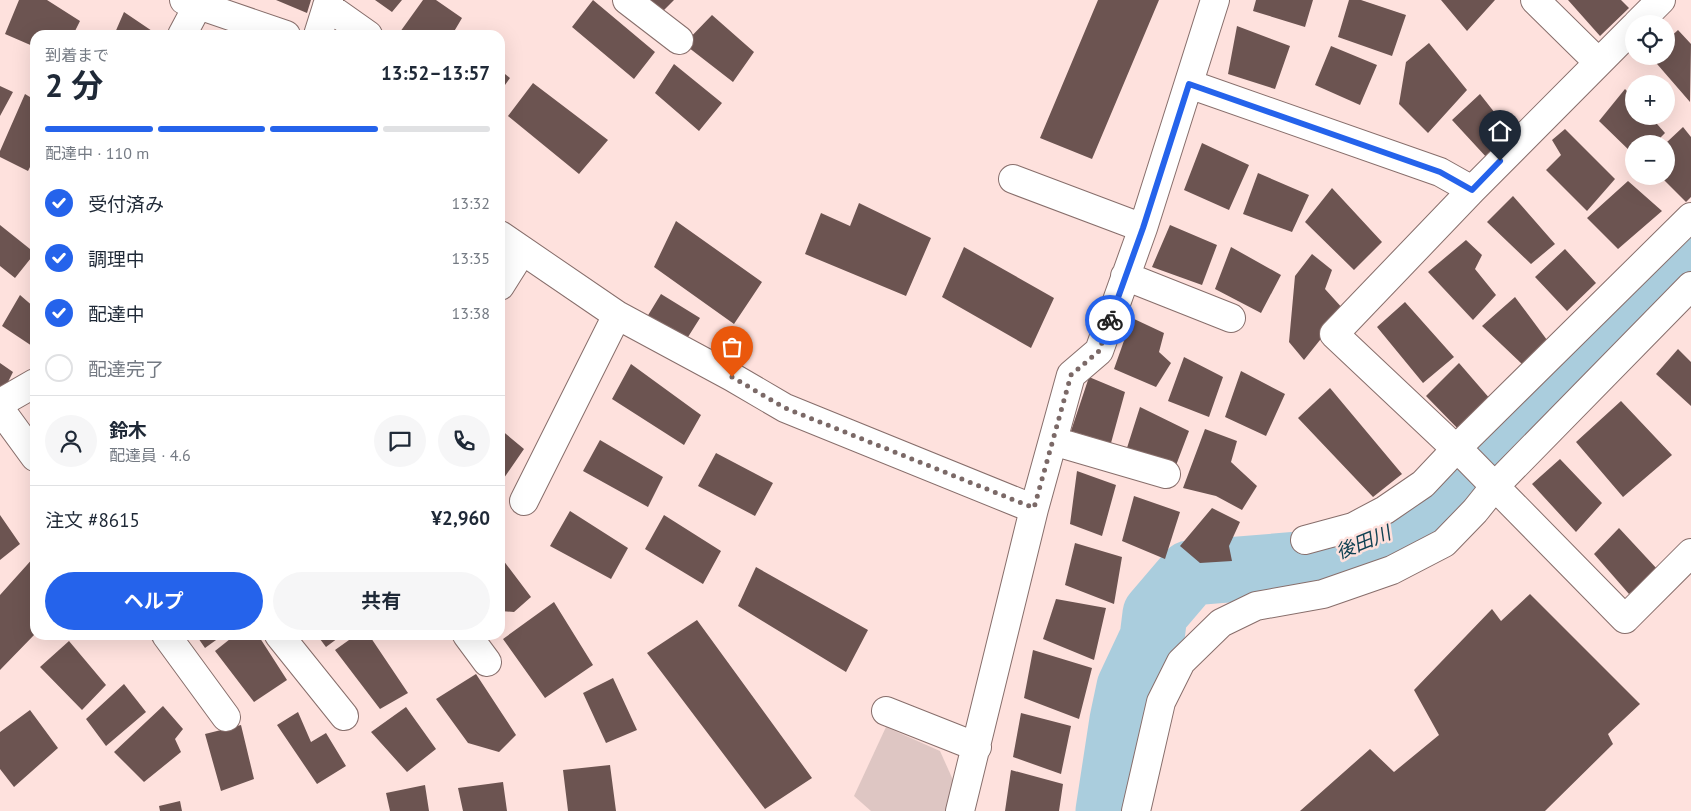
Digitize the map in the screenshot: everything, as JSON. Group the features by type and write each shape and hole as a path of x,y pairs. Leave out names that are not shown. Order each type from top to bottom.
{"street":[{"path":"628,0 679,40"},
{"path":"960,811 1034,508 1071,375 1099,351 1143,228 1215,0"},
{"path":"1535,0 1598,62"},
{"path":"1646,15 1661,0"},
{"path":"183,30 191,2 272,30"},
{"path":"320,30 328,3 362,30"},
{"path":"1625,36 1472,190 1334,334 1475,468 1625,619 1691,553"},
{"path":"1189,84 1440,172 1472,190"},
{"path":"1013,179 1143,228"},
{"path":"1136,811 1161,702 1181,662 1221,622 1256,606 1323,594 1392,570 1444,543 1475,511 1475,468 1691,217"},
{"path":"505,239 617,315 785,408 1034,508"},
{"path":"505,278 522,251"},
{"path":"1125,276 1231,318"},
{"path":"1305,540 1353,527 1385,510 1423,484 1475,468 1691,286"},
{"path":"524,501 617,315"},
{"path":"0,403 30,386"},
{"path":"0,409 30,450"},
{"path":"1052,441 1166,474"},
{"path":"170,640 226,717"},
{"path":"283,640 344,716"},
{"path":"471,640 487,662"},
{"path":"886,711 976,747"}],"shaded area":[{"path":"886,727 940,751 953,780 950,811 871,811 854,796"}],"building":[{"path":"19,0 47,0 80,21 76,30 30,30 30,45 5,34"},
{"path":"276,0 311,0 307,13"},
{"path":"375,0 402,0 392,12"},
{"path":"423,0 436,0 462,18 455,30 401,30"},
{"path":"593,0 655,52 634,79 572,27"},
{"path":"650,0 674,0 663,11"},
{"path":"1098,0 1159,0 1092,159 1040,138"},
{"path":"1256,0 1313,0 1305,27 1253,11"},
{"path":"1349,0 1361,0 1406,15 1392,56 1338,37"},
{"path":"1441,0 1495,0 1467,31"},
{"path":"1568,0 1621,0 1629,8 1600,36"},
{"path":"124,12 151,30 116,30"},
{"path":"712,15 754,52 733,82 684,44"},
{"path":"1237,26 1290,46 1275,89 1228,74"},
{"path":"1678,30 1691,44 1690,102 1675,85 1675,75 1667,75 1658,65 1675,65 1675,33"},
{"path":"1429,43 1467,90 1428,133 1399,104 1406,62"},
{"path":"1331,46 1377,65 1360,105 1315,85"},
{"path":"674,64 722,103 699,131 655,93"},
{"path":"505,74 510,78 505,85"},
{"path":"533,83 608,140 579,174 508,116"},
{"path":"0,86 13,92 0,116"},
{"path":"1625,89 1625,125 1658,125 1665,133 1663,135 1625,135 1625,146 1599,121"},
{"path":"25,94 30,97 30,167 28,171 0,157 0,151"},
{"path":"1480,94 1513,136 1488,159 1452,120"},
{"path":"1683,127 1691,137 1691,197 1686,202 1669,185 1675,185 1674,135"},
{"path":"1565,129 1615,179 1587,211 1546,170 1561,155 1552,140"},
{"path":"1202,143 1249,165 1229,210 1184,190"},
{"path":"1258,173 1309,195 1292,232 1243,214"},
{"path":"1625,184 1633,185 1662,211 1618,249 1587,218"},
{"path":"1332,188 1382,242 1354,270 1305,222"},
{"path":"1513,196 1555,244 1531,264 1487,222"},
{"path":"859,203 931,238 906,296 805,254 821,213 850,226"},
{"path":"676,221 762,282 734,324 654,267"},
{"path":"0,225 30,249 30,259 15,278 0,266"},
{"path":"1170,225 1217,245 1202,285 1152,267"},
{"path":"1466,240 1482,255 1475,269 1496,295 1473,320 1428,272"},
{"path":"964,247 1054,298 1031,348 942,297"},
{"path":"1231,247 1281,275 1261,313 1215,289"},
{"path":"1565,249 1596,283 1567,311 1535,277"},
{"path":"1312,254 1332,270 1325,289 1344,310 1304,360 1289,342 1295,276"},
{"path":"661,294 700,318 688,337 647,317"},
{"path":"20,295 30,304 30,345 2,326"},
{"path":"1515,297 1547,340 1522,364 1482,326"},
{"path":"1405,302 1454,357 1423,383 1377,327"},
{"path":"1132,318 1164,333 1159,352 1171,363 1156,387 1114,369"},
{"path":"1678,349 1691,362 1691,406 1656,374"},
{"path":"1184,357 1223,377 1209,417 1168,401"},
{"path":"0,363 13,372 4,390 0,391"},
{"path":"1459,363 1491,400 1461,432 1426,396"},
{"path":"631,364 701,415 684,445 612,399"},
{"path":"1241,371 1285,394 1266,436 1225,417"},
{"path":"1089,377 1125,392 1111,443 1071,431"},
{"path":"1330,388 1402,474 1373,497 1298,418"},
{"path":"1621,401 1672,455 1623,497 1576,442"},
{"path":"1140,407 1189,431 1175,468 1126,451"},
{"path":"1205,429 1237,441 1231,462 1257,486 1242,510 1216,496 1183,488"},
{"path":"505,433 524,449 505,477"},
{"path":"600,440 663,477 648,507 583,471"},
{"path":"716,453 773,483 755,516 698,486"},
{"path":"1560,459 1602,503 1576,532 1532,484"},
{"path":"1077,471 1116,485 1102,536 1070,524"},
{"path":"1134,496 1180,512 1165,559 1122,541"},
{"path":"1212,508 1240,522 1229,546 1232,561 1200,563 1180,546"},
{"path":"570,511 628,548 611,579 550,546"},
{"path":"0,515 20,544 0,560"},
{"path":"664,515 721,551 703,584 645,549"},
{"path":"1619,528 1658,570 1629,594 1594,554"},
{"path":"1075,543 1122,557 1114,604 1065,585"},
{"path":"30,562 30,639 0,670 0,595"},
{"path":"505,563 531,597 514,612 505,611"},
{"path":"756,567 868,630 846,672 738,606"},
{"path":"1530,594 1640,704 1608,734 1613,744 1545,811 1300,811 1370,749 1394,772 1439,735 1414,690 1492,609 1501,621"},
{"path":"1056,599 1106,608 1094,660 1043,639"},
{"path":"554,602 593,665 545,698 504,640"},
{"path":"697,620 812,778 765,809 647,653"},
{"path":"199,640 216,640 205,648"},
{"path":"229,640 261,640 287,680 254,702 215,651"},
{"path":"321,640 335,640 326,647"},
{"path":"349,640 372,640 408,693 380,709 335,650"},
{"path":"69,641 106,685 82,710 40,667"},
{"path":"1033,650 1092,668 1079,719 1024,698"},
{"path":"476,674 516,735 499,752 468,743 436,699"},
{"path":"613,678 637,730 606,743 583,693"},
{"path":"124,684 146,712 106,746 86,719"},
{"path":"163,706 183,729 175,739 181,752 144,782 114,752"},
{"path":"406,707 436,749 407,772 371,732"},
{"path":"30,710 58,748 14,787 0,769 0,732"},
{"path":"298,712 311,742 326,733 346,766 317,784 277,725"},
{"path":"1021,713 1071,726 1061,774 1013,757"},
{"path":"241,725 254,779 221,791 205,734"},
{"path":"610,765 616,811 568,811 563,770"},
{"path":"1011,770 1063,784 1059,811 1005,811"},
{"path":"503,782 507,811 463,811 458,788"},
{"path":"425,785 429,811 390,811 386,793"},
{"path":"180,801 182,811 160,811 159,806"}],"waterway":[{"name":"後田川","path":"1108,811 1129,687 1152,638 1155,614 1190,573 1300,564 1346,550 1395,530 1449,494 1691,260"}],"way so far":[{"path":"732,377 785,408 1034,508 1071,375 1099,351 1110,320"}],"route":[{"path":"1110,320 1143,228 1189,84 1440,172 1472,190 1500,161"}]}
